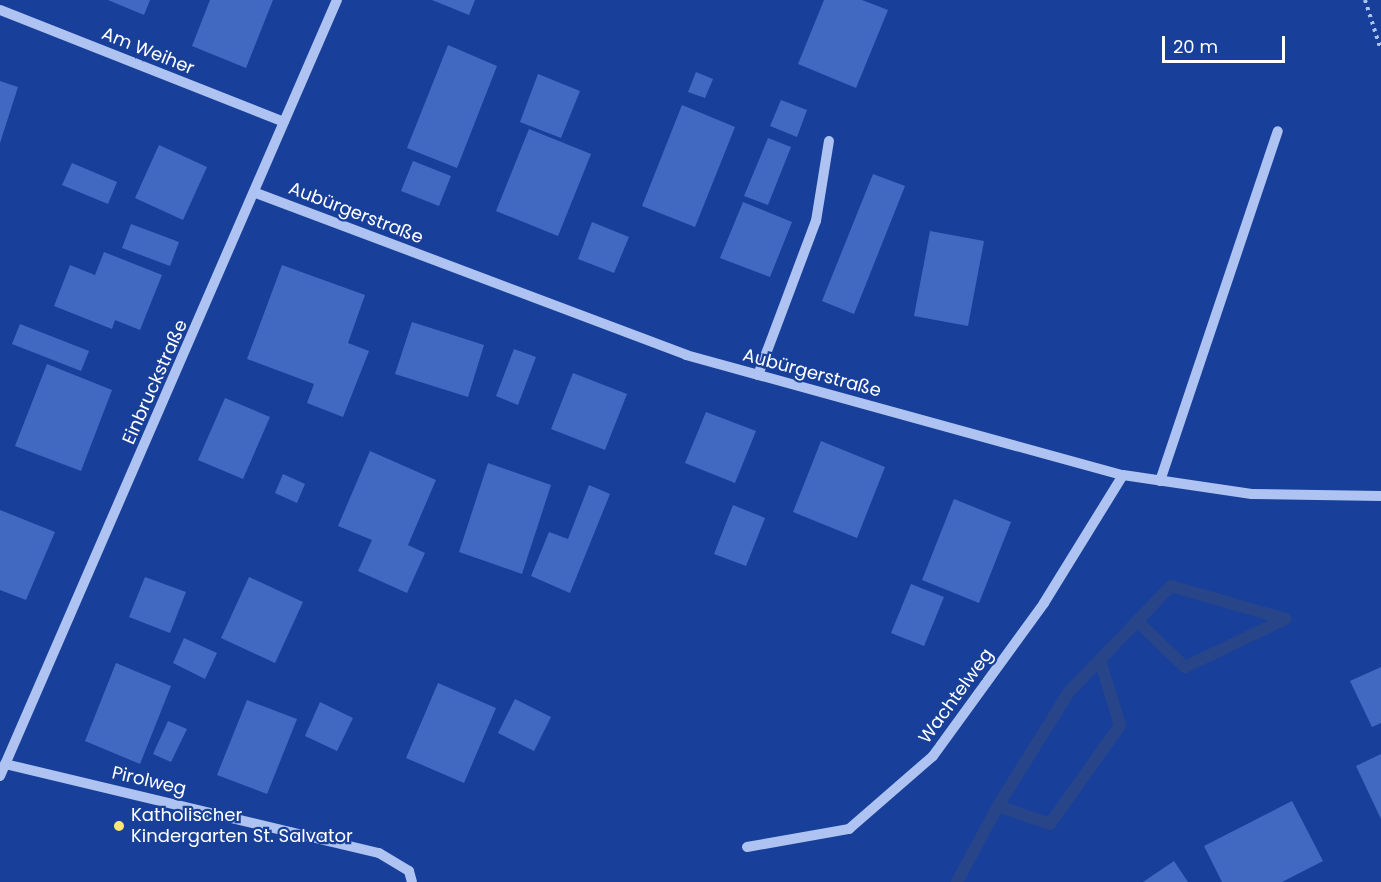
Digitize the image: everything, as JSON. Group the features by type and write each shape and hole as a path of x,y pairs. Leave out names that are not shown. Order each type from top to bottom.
{"street":[{"name":"Einbruckstraße","path":"0,776 256,193 337,0"},
{"name":"Am Weiher","path":"0,10 284,122"},
{"path":"1160,481 1278,131"},
{"path":"758,375 816,221 829,141"},
{"name":"Aubürgerstraße","path":"256,193 686,355 1123,475 1252,494 1381,496"},
{"name":"Wachtelweg","path":"747,847 849,829 933,756 1044,603 1123,475"},
{"name":"Pirolweg","path":"5,764 379,853 409,871 412,882"}],"path":[{"path":"1365,0 1381,50"}],"building":[{"path":"108,0 150,0 144,15"},
{"path":"210,0 273,0 246,68 192,46"},
{"path":"432,0 475,0 469,15"},
{"path":"824,0 862,0 888,10 856,88 798,64"},
{"path":"448,45 497,66 457,168 407,148"},
{"path":"696,72 713,79 705,98 688,92"},
{"path":"538,74 580,91 561,138 520,122"},
{"path":"0,81 18,87 0,143"},
{"path":"781,100 807,110 797,137 770,126"},
{"path":"682,105 735,127 695,227 642,206"},
{"path":"529,129 591,154 558,236 496,211"},
{"path":"768,138 791,147 768,205 744,196"},
{"path":"159,145 207,167 183,220 135,198"},
{"path":"413,161 451,176 439,206 401,191"},
{"path":"72,163 117,182 108,204 62,185"},
{"path":"873,174 905,186 854,314 822,301"},
{"path":"743,202 792,222 770,277 720,258"},
{"path":"592,222 629,237 614,273 578,259"},
{"path":"131,224 179,242 170,266 122,248"},
{"path":"930,231 984,241 968,326 914,316"},
{"path":"104,252 162,275 140,330 115,320 112,329 54,306 70,265 95,275"},
{"path":"282,265 365,295 348,343 369,351 343,417 307,403 314,384 247,359"},
{"path":"412,322 484,345 468,397 395,374"},
{"path":"20,324 89,351 81,371 12,344"},
{"path":"514,349 536,357 518,405 496,396"},
{"path":"47,364 112,390 81,471 15,446"},
{"path":"573,373 627,394 605,450 551,429"},
{"path":"225,398 270,417 243,479 198,460"},
{"path":"706,412 756,431 735,483 685,463"},
{"path":"821,441 885,467 857,538 793,512"},
{"path":"370,451 436,480 408,545 425,553 407,593 358,571 372,540 338,526"},
{"path":"488,463 551,485 522,574 459,552"},
{"path":"283,474 305,484 297,503 275,493"},
{"path":"589,485 610,494 570,593 531,576 549,532 568,539"},
{"path":"954,499 1011,522 979,603 922,580"},
{"path":"733,505 765,518 746,566 714,554"},
{"path":"0,510 55,532 26,600 0,590"},
{"path":"145,577 186,592 170,633 129,617"},
{"path":"249,577 303,602 275,663 221,638"},
{"path":"911,584 944,597 924,646 891,633"},
{"path":"184,638 217,653 205,679 173,663"},
{"path":"116,663 171,686 140,764 85,741"},
{"path":"1381,667 1381,723 1372,727 1350,681"},
{"path":"438,683 496,708 464,783 406,758"},
{"path":"515,699 551,717 534,751 498,733"},
{"path":"247,700 297,719 267,794 217,775"},
{"path":"320,702 353,718 337,751 305,736"},
{"path":"168,721 187,729 171,762 153,754"},
{"path":"1381,754 1381,819 1356,766"},
{"path":"1292,801 1323,861 1282,882 1222,882 1204,846"},
{"path":"1174,861 1188,882 1143,882"}],"waterway":[{"path":"957,882 998,806 1068,693 1171,586 1285,619"},
{"path":"1137,621 1185,667 1285,619"},
{"path":"998,806 1050,824 1120,725 1100,660"}],"place":[{"name":"Katholischer Kindergarten St. Salvator","path":"119,826"}]}
